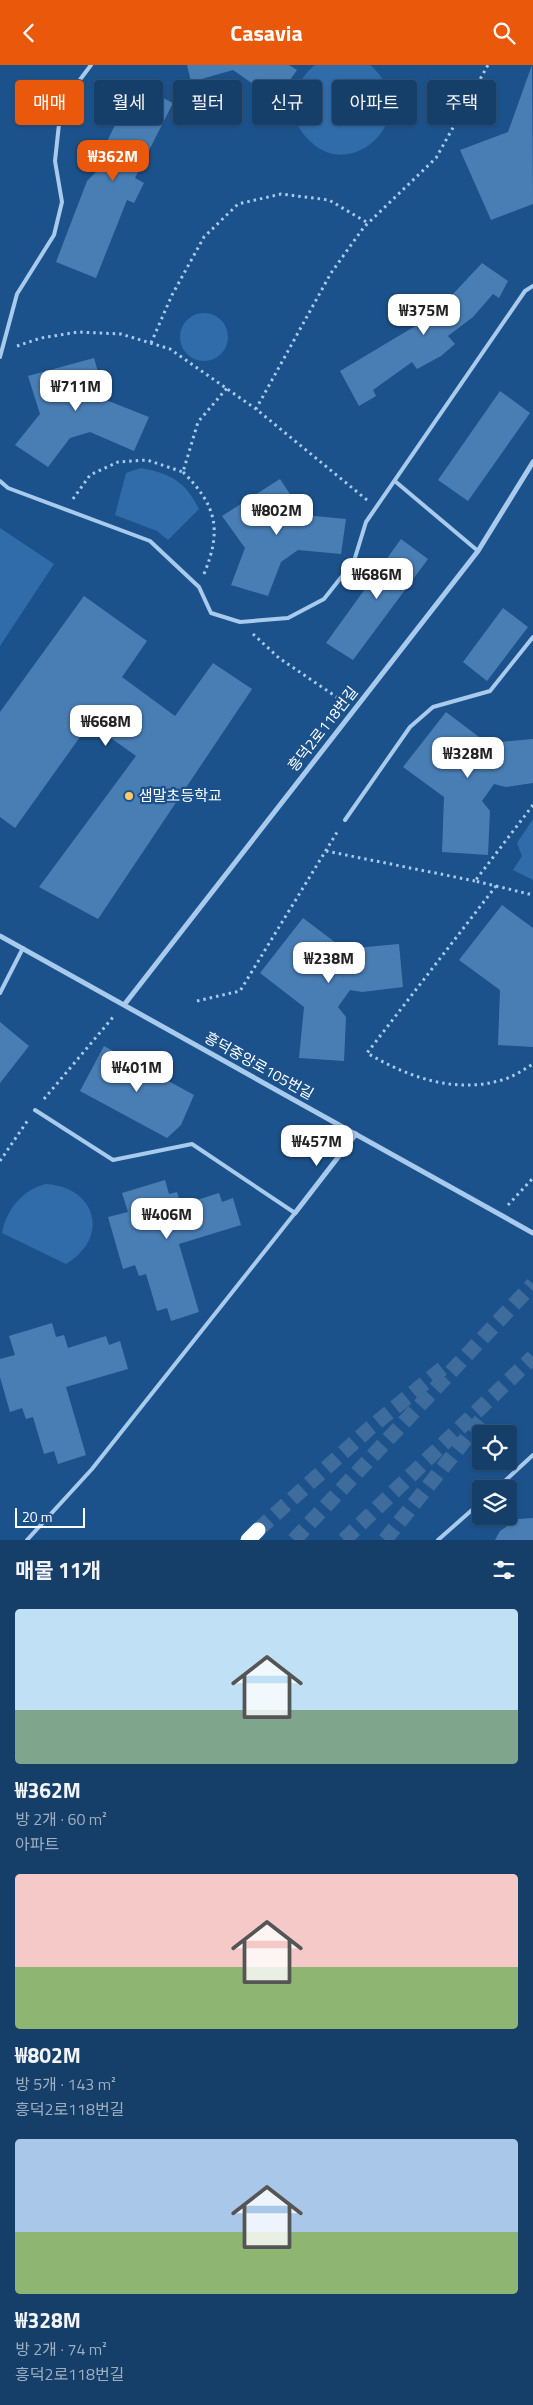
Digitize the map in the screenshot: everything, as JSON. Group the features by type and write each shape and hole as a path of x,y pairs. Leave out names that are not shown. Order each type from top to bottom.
{"street":[{"name":"흥덕2로118번길","path":"124,1005 478,551 533,462"},
{"name":"흥덕중앙로105번길","path":"0,936 533,1233"},
{"path":"295,1213 356,1134"}],"lane":[{"path":"0,357 17,294 54,235 62,202 55,161 59,124 67,97 91,65"},
{"path":"0,481 8,488 150,541 199,587 211,613 240,622 288,618 324,599 354,561 366,523 396,482 525,291 533,286"},
{"path":"396,482 478,551"},
{"path":"345,820 410,727 433,707 490,691 533,637"},
{"path":"0,993 23,949"},
{"path":"27,1540 92,1469 295,1213 192,1144 113,1160 35,1110"},
{"path":"506,1480 533,1455"},
{"path":"438,1540 472,1510"}],"path":[{"path":"256,409 331,273 368,223 436,158 488,65"},
{"path":"151,343 172,295 204,237 238,204 281,195 329,200 368,223"},
{"path":"2,352 41,338 78,331 121,333 170,349 256,409 376,508"},
{"path":"183,472 198,422 227,388"},
{"path":"67,509 90,475 118,462 147,460 183,472 201,491 213,513 213,550 199,587"},
{"path":"240,622 279,658 355,709"},
{"path":"475,881 533,805"},
{"path":"197,1001 240,991 345,820"},
{"path":"326,851 475,881 533,895"},
{"path":"496,886 367,1053 421,1079 455,1085 503,1080 533,1064"},
{"path":"0,1161 35,1110 124,1005"},
{"path":"500,1214 533,1178"}],"shaded area":[{"path":"315,65 370,65 382,80 332,80 332,125 386,125 376,139 361,150 343,155 325,151 307,138 298,125 322,125 322,80 302,80"},
{"path":"204,313 213,315 221,320 226,328 228,337 226,346 221,354 213,359 204,361 195,359 187,354 182,346 180,337 182,328 187,320 195,315"},
{"path":"141,468 161,473 176,480 194,499 199,509 168,540 157,531 115,515 126,473"},
{"path":"0,528 54,564 0,646"},
{"path":"533,819 533,880 513,870 522,856 517,843"},
{"path":"46,1184 63,1187 77,1194 86,1204 92,1215 89,1241 80,1253 66,1264 2,1233 4,1224 17,1202 30,1191"}],"building":[{"path":"187,65 289,65 297,70 290,80 252,80 252,83 233,70 198,80 191,80"},
{"path":"532,65 533,204 491,220 460,150 508,132"},
{"path":"163,98 173,103 163,123"},
{"path":"115,125 162,125 135,178 144,183 134,203 127,200 96,278 56,262 87,181 96,172 97,162"},
{"path":"482,263 508,281 499,298 493,294 473,317 448,336 455,344 441,356 417,369 412,362 373,390 376,396 359,406 340,371 417,325 439,309"},
{"path":"94,358 106,400 149,417 134,451 90,432 70,438 48,467 15,445 40,414 28,376"},
{"path":"500,391 530,413 468,501 438,480"},
{"path":"280,479 304,515 346,519 341,554 298,550 281,562 268,596 231,585 245,548 222,516"},
{"path":"401,539 428,559 353,660 326,643"},
{"path":"84,596 147,641 122,677 175,716 213,663 252,689 98,919 39,887 136,756 90,723 15,828 0,817 0,712"},
{"path":"503,608 528,627 487,681 463,662"},
{"path":"446,712 487,743 533,739 533,783 506,787 494,784 482,801 490,811 488,855 442,852 444,797 403,767"},
{"path":"502,905 533,928 533,1047 498,1045 500,990 459,960"},
{"path":"303,918 344,949 399,944 403,987 362,992 350,990 338,1007 346,1017 344,1061 299,1058 304,1007 260,973"},
{"path":"0,1022 29,1046 0,1083"},
{"path":"104,1046 194,1095 181,1125 167,1138 80,1091"},
{"path":"165,1180 169,1194 177,1192 181,1205 219,1193 222,1202 233,1198 241,1225 179,1244 199,1312 171,1321 167,1308 157,1311 146,1274 139,1276 135,1265 123,1269 108,1217 128,1212 122,1193"},
{"path":"52,1323 56,1337 64,1335 68,1348 106,1336 109,1345 120,1341 128,1369 66,1387 86,1455 58,1464 54,1451 44,1454 33,1417 26,1419 22,1408 10,1412 0,1377 0,1359 15,1355 9,1336"},
{"path":"533,1518 533,1540 495,1540 500,1531 509,1525 517,1525 518,1519"}],"tunnel":[{"path":"294,1540 533,1284"},
{"path":"344,1540 533,1357"},
{"path":"258,1530 370,1428 443,1368"},
{"path":"385,1540 485,1415"}],"place":[{"name":"샘말초등학교","path":"129,796"}]}
